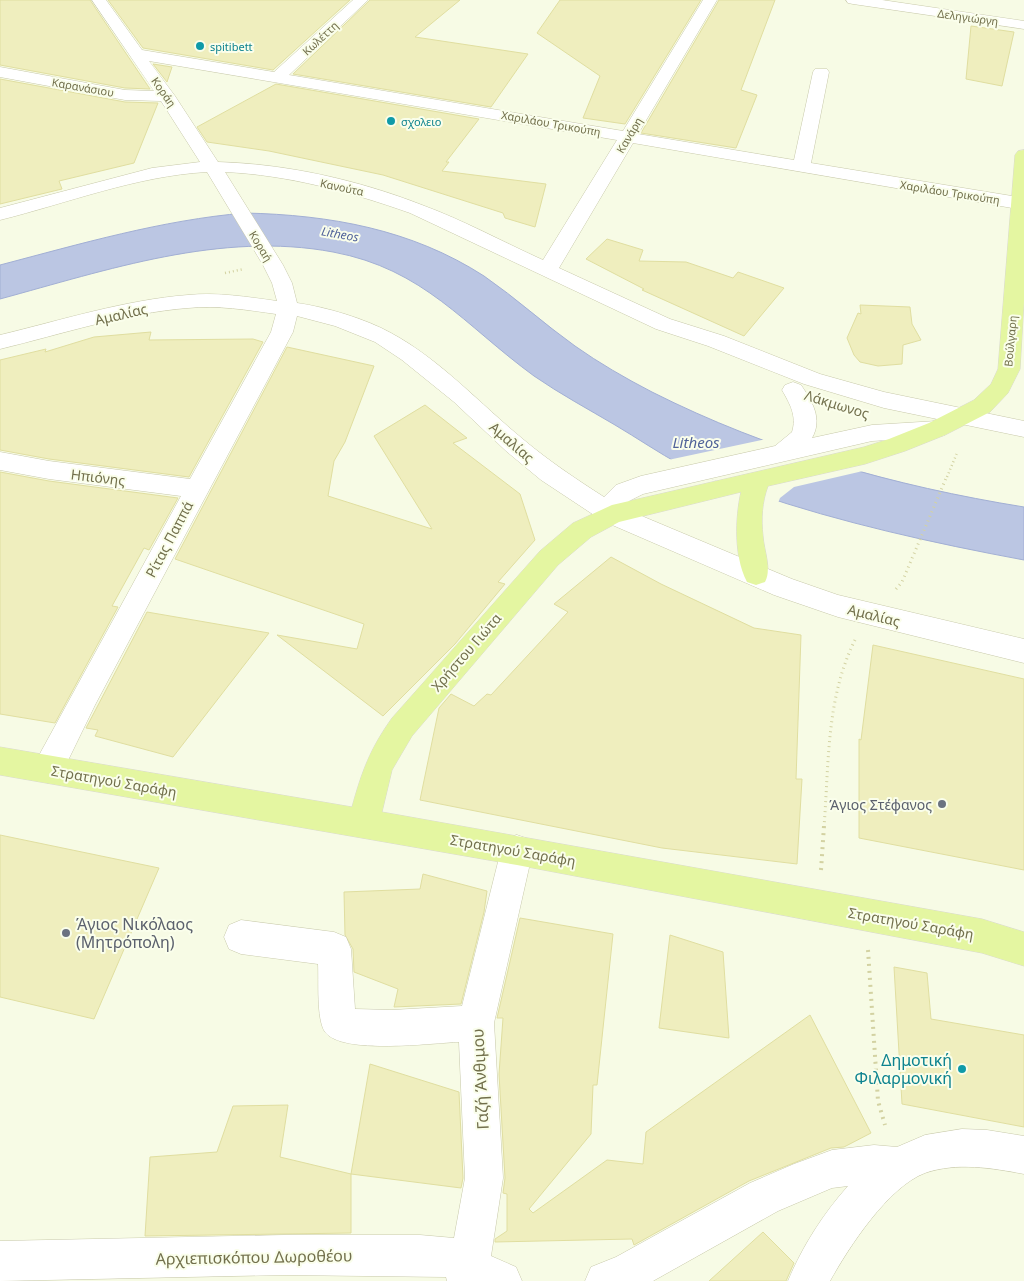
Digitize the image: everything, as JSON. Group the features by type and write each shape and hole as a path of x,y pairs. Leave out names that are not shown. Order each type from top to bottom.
{"main road":[{"name":"Βούλγαρη","path":"758,479 873,452 907,441 964,416 982,406 995,394 1005,380 1009,369 1024,155"},
{"path":"1009,369 1024,389"},
{"path":"756,575 750,537 750,510 752,494 758,479"},
{"name":"Χρήστου Γιώτα","path":"363,823 378,770 386,751 402,727 549,558 582,530 612,514 758,479"},
{"name":"Στρατηγού Σαράφη","path":"0,761 517,850 982,936 1024,949"}],"street":[{"path":"100,2 119,0"},
{"name":"Κωλέττη","path":"278,77 361,0"},
{"name":"Κανάρη","path":"548,270 710,0"},
{"name":"Δεληγιώργη","path":"853,0 1024,25"},
{"name":"Κοράη","path":"100,2 167,96 227,190"},
{"name":"Χαριλάου Τρικούπη","path":"137,54 1022,204"},
{"name":"Καρανάσιου","path":"0,72 125,95 167,96"},
{"path":"800,167 821,72"},
{"name":"Κανούτα","path":"0,214 167,170 214,167 274,173 380,196 434,216 663,324"},
{"name":"Κοραή","path":"227,190 268,258 284,289 288,309"},
{"name":"Αμαλίας","path":"0,342 133,310 172,303 208,301 288,309 342,320 364,328 396,345 438,376 514,445 550,474 570,489 612,514 805,595 870,615 1024,651"},
{"name":"Ρίτας Παππά","path":"48,769 85,696 282,332 288,309"},
{"path":"663,324 716,341 763,361 837,388 884,400 1024,429"},
{"name":"Λάκμωνος","path":"663,324 706,353 825,402 880,417 1024,447"},
{"path":"782,453 799,442 803,435 805,411 793,390"},
{"path":"612,514 612,505 617,496 626,489 641,485 872,433 937,428"},
{"name":"Ηπιόνης","path":"0,461 49,470 196,489"},
{"name":"Γαζή Άνθιμου","path":"479,1276 484,1178 476,1023 517,850"},
{"path":"241,937 334,949 338,1020 350,1027 392,1028 476,1023"},
{"path":"808,1281 850,1216 865,1197 898,1166 924,1154 951,1149 975,1148 1024,1154"},
{"path":"605,1281 624,1275 764,1197 794,1183 832,1169 874,1164 898,1166"},
{"name":"Αρχιεπισκόπου Δωροθέου","path":"0,1262 420,1255 451,1257 479,1276"}],"path":[{"path":"902,582 958,453"},
{"path":"818,906 833,704 846,658 870,615"},
{"path":"866,915 878,1101 898,1166"}],"water":[{"name":"Litheos","path":"245,213 277,214 339,221 399,236 456,260 484,276 584,352 622,376 696,413 741,432 833,464 927,488 1024,507 1024,560 956,547 854,523 787,504 690,470 534,376 464,319 418,285 393,271 365,260 333,252 291,247 249,246 207,250 123,266 0,299 0,265 152,227 214,216"}],"pier":[{"path":"766,439 806,454 863,471 794,487 780,498 778,503 683,469 668,460"}],"building":[{"path":"0,0 90,0 150,89 125,88 0,65"},
{"path":"108,0 350,0 273,70 143,48"},
{"path":"370,0 460,0 415,37 528,54 491,107 293,74"},
{"path":"560,0 701,0 625,124 583,118 600,76 537,33"},
{"path":"719,0 775,0 741,90 757,95 736,148 641,133"},
{"path":"971,26 1014,32 1002,86 966,79"},
{"path":"153,64 172,67 167,82"},
{"path":"0,79 125,102 158,103 134,163 59,181 62,189 0,204"},
{"path":"276,84 479,119 446,162 449,162 442,171 546,184 535,227 505,218 503,213 383,175 269,151 207,142 197,127"},
{"path":"607,239 643,250 639,261 686,262 733,278 738,272 784,288 744,336 642,290 644,289 586,259"},
{"path":"860,305 910,307 912,324 921,340 903,345 902,364 878,366 860,362 854,355 847,338 858,313 861,314"},
{"path":"151,332 149,340 253,339 263,342 189,477 49,459 0,450 0,360 46,349 45,352 94,337"},
{"path":"287,347 374,366 345,442 334,461 328,496 432,529 374,436 425,405 467,438 453,443 520,494 535,540 498,582 505,584 455,644 383,716 277,635 357,649 364,624 175,559"},
{"path":"0,472 49,481 178,498 149,550 144,548 112,606 118,607 55,723 0,714"},
{"path":"611,557 661,584 754,628 801,635 796,779 802,779 797,864 662,848 420,800 439,708 451,694 474,706 487,694 491,695 568,612 554,604"},
{"path":"147,612 269,633 173,757 95,736 98,730 86,728"},
{"path":"873,645 1024,679 1024,870 859,838 859,739 861,740"},
{"name":"Άγιος Νικόλαος (Μητρόπολη)","path":"0,835 159,868 94,1019 0,997"},
{"path":"423,874 487,891 484,912 461,1004 394,1007 398,989 354,972 353,949 345,935 344,892 420,889"},
{"path":"520,918 613,934 597,1085 593,1085 591,1134 529,1209 533,1213 607,1160 643,1164 646,1132 810,1015 871,1133 844,1147 831,1148 749,1181 634,1245 632,1239 495,1242 495,1239 507,1231 507,1194 503,1193 505,1178 499,1074 503,1018 497,1018"},
{"path":"670,935 723,952 729,1038 659,1028"},
{"name":"Δημοτική Φιλαρμονική","path":"894,967 927,973 931,1019 1024,1035 1024,1127 902,1104"},
{"path":"370,1064 459,1092 463,1178 461,1188 351,1174"},
{"path":"288,1105 280,1157 351,1174 351,1233 145,1236 150,1157 217,1152 233,1106"},
{"path":"763,1232 794,1263 786,1281 709,1281"}],"place":[{"name":"spitibett","path":"200,46"},
{"name":"σχολειο","path":"391,121"},
{"name":"Άγιος Στέφανος","path":"942,804"},
{"name":"Άγιος Νικόλαος (Μητρόπολη)","path":"66,933"},
{"name":"Δημοτική Φιλαρμονική","path":"962,1069"}]}
